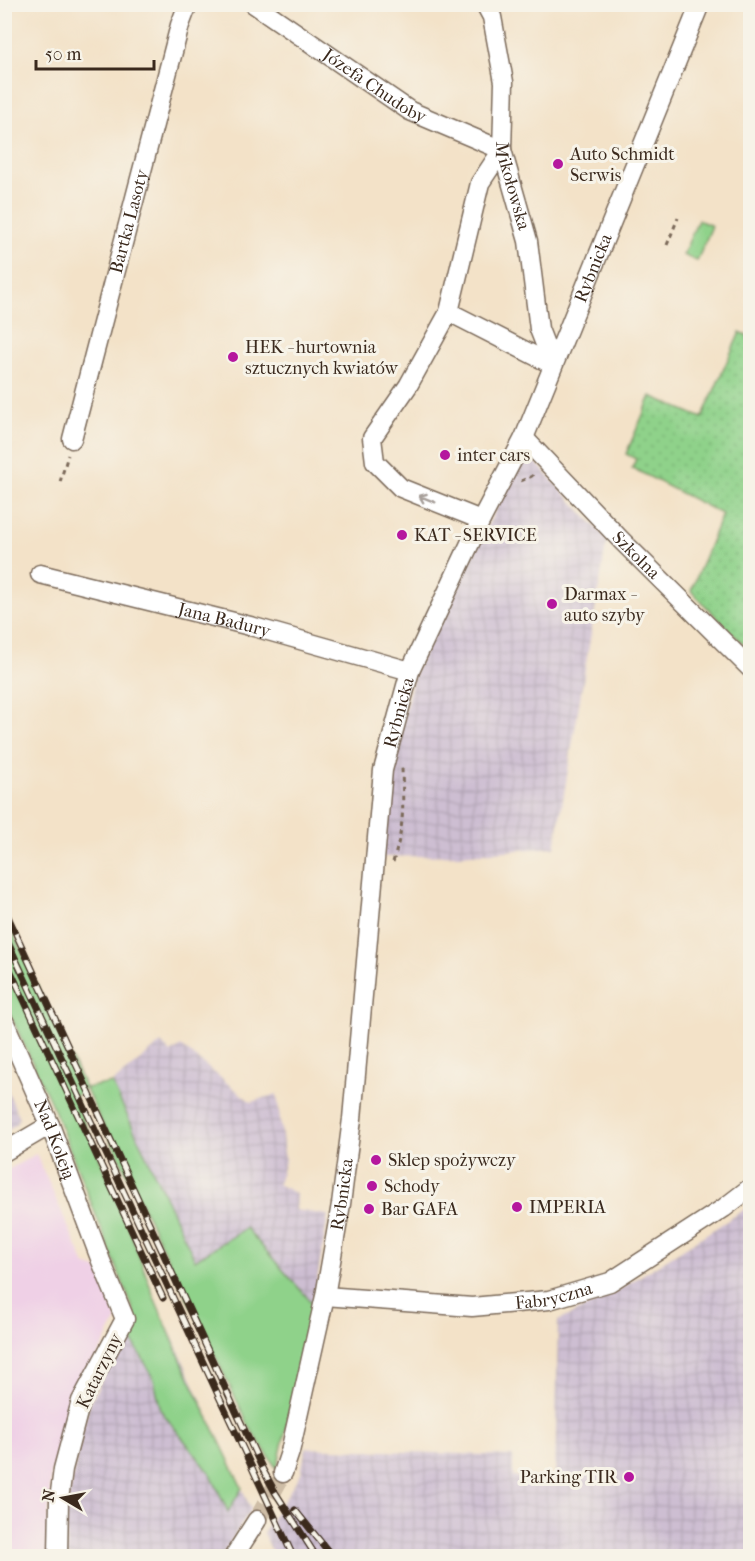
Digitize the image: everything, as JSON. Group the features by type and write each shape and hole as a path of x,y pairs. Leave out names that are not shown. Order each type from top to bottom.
{"street":[{"name":"Bartka Lasoty","path":"72,439 180,25 188,4"},
{"name":"Józefa Chudoby","path":"254,4 410,111 502,150"},
{"name":"Mikołowska","path":"485,4 492,16 504,82 502,150 528,240 539,329 553,365"},
{"name":"Rybnicka","path":"283,1473 290,1452 325,1296 341,1204 352,1119 383,770 410,670 481,520 524,438 700,4"},
{"path":"481,520 400,488 375,462 372,438 408,386 449,312 480,183 502,150"},
{"path":"449,312 553,365"},
{"name":"Szkolna","path":"524,438 621,540 750,668"},
{"name":"Jana Badury","path":"40,574 254,627 410,670"},
{"name":"Nad Koleją","path":"4,1022 50,1125 101,1261"},
{"path":"4,1152 50,1125"},
{"name":"Fabryczna","path":"325,1296 471,1307 549,1300 610,1282 724,1208 750,1188"},
{"name":"Katarzyny","path":"58,1557 58,1500 63,1469 81,1401 125,1319 101,1261"},
{"path":"234,1557 257,1520"}],"path":[{"path":"667,245 678,218"},
{"path":"60,482 72,439"},
{"path":"517,483 532,476 537,467"},
{"path":"392,864 403,826 403,762"}],"shaded area":[{"path":"525,451 607,539 555,847 459,855 382,857 390,769 415,671"},
{"path":"161,1043 171,1053 181,1046 251,1102 277,1094 285,1161 278,1184 296,1194 295,1210 328,1215 313,1304 246,1228 195,1261 112,1083"},
{"path":"5,1084 19,1118 15,1125 5,1131"},
{"path":"36,1154 85,1265 99,1270 117,1319 79,1391 51,1473 47,1538 49,1556 5,1556 4,1172"},
{"path":"750,1206 750,1556 274,1556 263,1533 301,1473 306,1448 513,1456 513,1477 555,1478 558,1321 611,1295"},
{"path":"154,1297 251,1509 222,1556 68,1556 65,1514 90,1403 127,1332"}],"green space":[{"path":"698,220 712,226 697,261 683,255"},
{"path":"740,332 750,337 750,651 691,591 722,514 632,468 636,459 626,454 651,396 702,418"},
{"path":"4,914 85,1088 74,1097 129,1228 154,1297 185,1369 242,1488 228,1512 210,1473 161,1411 153,1376 127,1332 135,1314 55,1112 5,1003"},
{"path":"112,1083 195,1260 246,1228 313,1304 277,1469 251,1430 85,1088"}],"tunnel":[{"path":"257,1520 283,1473"}],"railway":[{"path":"4,908 263,1470 316,1556"},
{"path":"4,934 293,1556"},
{"path":"4,957 163,1298"},
{"path":"295,1510 332,1556"}],"place":[{"name":"Auto Schmidt Serwis","path":"558,164"},
{"name":"HEK - hurtownia sztucznych kwiatów","path":"233,357"},
{"name":"inter cars","path":"445,455"},
{"name":"KAT - SERVICE","path":"402,535"},
{"name":"Darmax - auto szyby","path":"552,604"},
{"name":"Sklep spożywczy","path":"376,1160"},
{"name":"Schody","path":"372,1186"},
{"name":"IMPERIA","path":"517,1207"},
{"name":"Bar GAFA","path":"369,1209"},
{"name":"Parking TIR","path":"629,1477"}]}
